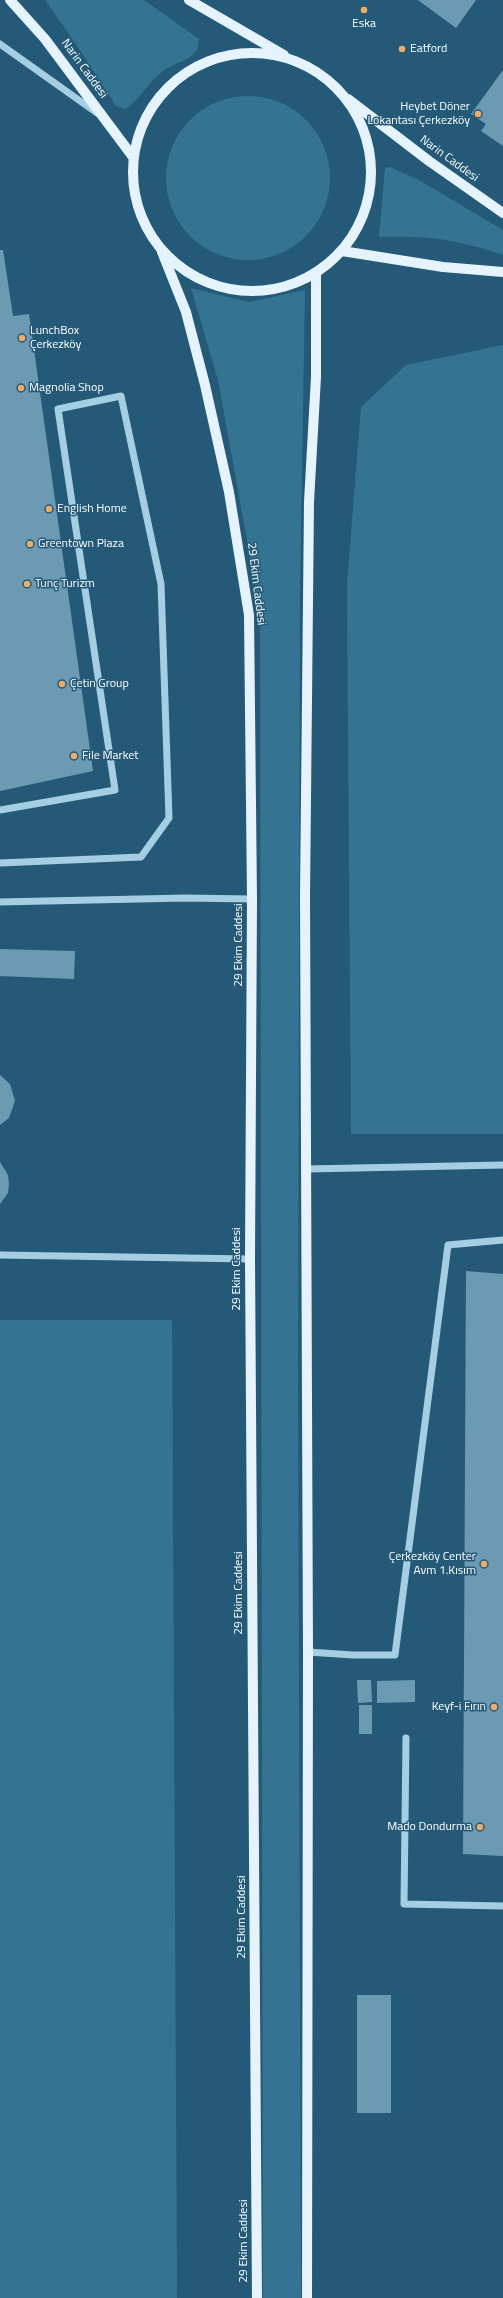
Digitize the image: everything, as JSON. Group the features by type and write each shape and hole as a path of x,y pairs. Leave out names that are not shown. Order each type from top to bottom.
{"main road":[{"name":"Narin Caddesi","path":"10,0 45,39 133,157"},
{"path":"189,0 291,59"},
{"path":"291,59 256,52 222,56 189,70 162,93 143,123 133,157 133,191 141,217 162,252 187,274 218,288 231,290 252,292 285,288 316,274 342,251 360,222 370,190 370,156 361,124 344,95"},
{"name":"Narin Caddesi","path":"291,59 320,74 344,95 429,161 503,212"},
{"path":"342,251 443,267 503,272"},
{"name":"29 Ekim Caddesi","path":"162,252 186,312 205,385 229,492 249,614 252,899 250,1259 258,2298"},
{"path":"307,2298 308,1652 305,857 309,502 316,377 316,274"}],"street":[{"path":"0,44 102,116"},
{"path":"0,810 115,790 58,409 121,396 161,584 169,818 141,857 0,864"},
{"path":"0,902 186,898 252,899"},
{"path":"307,1169 503,1165"},
{"path":"308,1652 353,1656 395,1655 448,1245 503,1240"},
{"path":"0,1255 250,1259"},
{"path":"406,1738 404,1904 503,1906"}],"shaded area":[{"path":"45,0 144,0 199,39 198,48 190,57 160,73 126,109 116,106 76,44"},
{"path":"240,96 256,96 272,99 287,106 300,114 312,126 327,154 330,178 329,194 324,209 312,230 300,242 272,257 256,260 240,260 224,257 209,250 196,242 184,230 169,202 166,186 166,170 169,154 176,139 184,126 196,114 224,99"},
{"path":"390,167 417,179 503,230 503,255 456,242 412,237 379,237 385,168"},
{"path":"191,288 249,302 305,290 300,592 298,1374 301,2298 263,2298 260,612 218,380"},
{"path":"503,345 503,1134 351,1134 347,584 361,407 406,365"},
{"path":"0,1320 172,1320 177,2298 0,2298"}],"building":[{"path":"418,0 476,0 456,28"},
{"path":"503,70 503,146 481,131 486,124 471,114"},
{"name":"Greentown Plaza","path":"0,250 3,250 13,316 29,314 93,771 0,791"},
{"path":"0,949 75,951 74,979 0,976"},
{"path":"0,1075 10,1084 15,1101 9,1118 0,1125"},
{"path":"0,1162 8,1175 9,1184 8,1193 0,1204"},
{"name":"Çerkezköy Center Avm 1.Kısım","path":"466,1271 503,1274 503,1856 463,1854"},
{"path":"357,1680 371,1680 372,1702 358,1703"},
{"path":"415,1680 415,1702 377,1703 377,1681"},
{"path":"359,1705 372,1705 372,1734 359,1734"},
{"path":"357,1995 391,1995 391,2113 357,2113"}],"place":[{"name":"Eska","path":"364,10"},
{"name":"Eatford","path":"402,49"},
{"name":"Heybet Döner Lokantası Çerkezköy","path":"478,114"},
{"name":"LunchBox Çerkezköy","path":"22,338"},
{"name":"Magnolia Shop","path":"21,388"},
{"name":"English Home","path":"49,509"},
{"name":"Greentown Plaza","path":"30,544"},
{"name":"Tunç Turizm","path":"27,584"},
{"name":"Çetin Group","path":"62,684"},
{"name":"File Market","path":"74,756"},
{"name":"Çerkezköy Center Avm 1.Kısım","path":"484,1564"},
{"name":"Keyf-i Fırın","path":"494,1707"},
{"name":"Mado Dondurma","path":"480,1827"}]}
